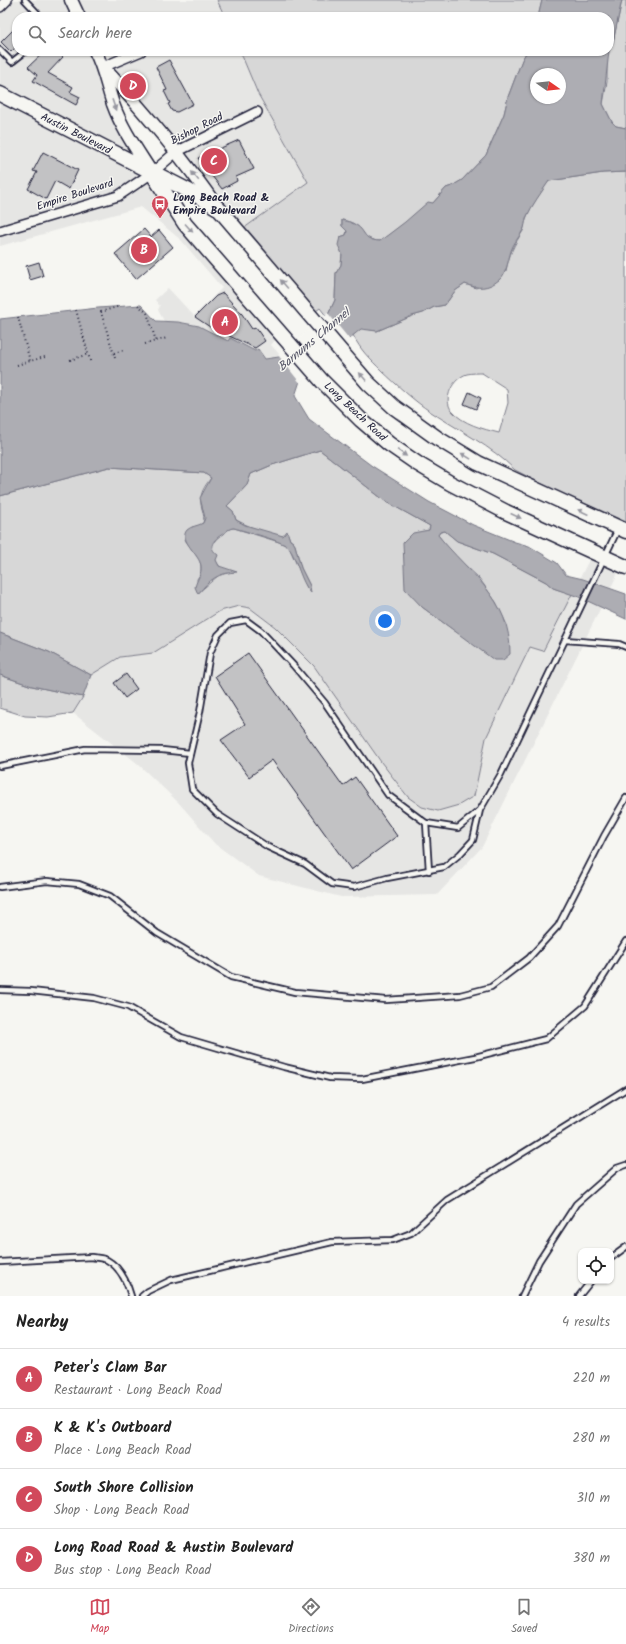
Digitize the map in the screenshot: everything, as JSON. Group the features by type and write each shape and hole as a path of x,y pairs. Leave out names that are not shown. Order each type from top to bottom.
{"main road":[{"path":"70,0 74,12"},
{"name":"Long Beach Road","path":"98,56 103,67 114,105 127,136 185,224 322,381 360,420 389,444 418,464 450,483 506,512 626,568"},
{"name":"Long Beach Road","path":"103,67 176,152 218,208 368,383 394,407 437,438 478,463 622,530"},
{"name":"Austin Boulevard","path":"0,94 152,173"},
{"name":"Long Beach Road","path":"152,173 189,191 218,208"}],"street":[{"path":"0,7 7,0"},
{"path":"103,67 129,56"},
{"name":"Bishop Road","path":"152,173 176,152 257,112"},
{"name":"Empire Boulevard","path":"0,231 118,196 152,173"}],"lane":[{"path":"25,0 36,12"},
{"path":"0,50 12,62 20,56"},
{"path":"480,810 458,828 426,823 388,795 325,704 293,665 261,631 246,620 230,622 218,635 210,653 200,712 188,763 192,789 217,814 268,847 305,864 332,884 354,887 387,878 444,868 460,854 472,840 480,810 501,774 605,558 622,530"},
{"path":"565,640 619,644 626,646"},
{"path":"0,766 85,749 162,750 190,753"},
{"path":"0,887 47,881 79,884 110,896 157,933 231,976 295,992 386,1000 460,995 491,987 529,958 558,926 604,836 626,798"},
{"path":"426,823 429,871"},
{"path":"0,990 31,991 94,998 128,1007 181,1037 284,1067 330,1078 362,1079 475,1057 546,1040 585,1006 626,941"},
{"path":"142,1296 148,1291 171,1280 332,1242 393,1240 411,1232 447,1200 626,1089"},
{"path":"522,1296 539,1261 576,1204 617,1168 626,1165"},
{"path":"614,1256 626,1247"},
{"path":"0,1262 92,1257 106,1259 118,1268 128,1286 131,1296"},
{"path":"579,1296 589,1284"}],"path":[{"path":"138,305 147,313 156,341"},
{"path":"115,358 101,312 120,306"},
{"path":"76,310 91,364"},
{"path":"18,317 30,361"},
{"path":"145,344 167,338"},
{"path":"114,353 124,350"},
{"path":"70,360 88,354"},
{"path":"17,365 45,357"}],"shaded area":[{"path":"0,0 217,0 223,12 12,12 12,56 242,56 258,94 308,182 240,231 103,68 115,106 154,175 249,289 276,339 271,345 280,355 279,357 265,359 256,351 230,338 228,341 199,326 164,321 158,310 160,306 155,300 168,288 194,316 222,288 181,240 141,207 0,246"},
{"path":"217,0 542,0 539,12 223,12"},
{"path":"622,0 626,0 626,128 616,126 612,122 603,104 607,82 607,60 608,56 614,56 614,37"},
{"path":"242,56 524,56 508,97 504,114 486,155 462,180 446,188 433,203 380,241 370,239 361,229 342,220 342,226 347,230 346,235 340,237 342,254 341,265 336,273 335,300 327,317 320,308 312,314 240,231 308,182 258,94"},
{"path":"626,172 626,525 604,516 515,470 486,446 425,408 373,362 362,350 353,335 361,328 377,331 412,316 423,313 434,307 445,305 455,291 465,284 476,288 506,271 510,255 514,245 523,231 525,220 530,209 549,181 603,173","holes":["482,373 507,389 508,403 499,433 467,423 457,416 449,406 449,395 453,384 462,376 467,374"]},
{"path":"320,450 385,501 430,526 429,530 422,532 422,607 455,631 507,625 496,602 479,578 451,552 438,535 440,532 445,531 457,541 493,554 546,582 553,588 572,594 543,651 530,647 486,738 474,796 459,805 438,811 422,807 408,797 381,762 314,666 275,627 250,608 239,606 220,611 153,653 120,657 91,675 49,652 0,633 0,496 109,467 204,473 211,478 204,487 201,495 204,520 199,526 192,527 185,540 199,559 201,565 201,573 197,579 198,593 219,575 226,573 215,558 213,548 217,538 231,528 279,542 289,547 307,588 310,586 301,568 295,545 290,540 287,532 283,536 277,535 247,525 236,520 233,511 227,506 247,485 251,474 272,465"},
{"path":"590,558 619,571 482,847 437,895 341,897 259,876 215,844 178,802 137,763 73,713 83,697 91,674 120,657 153,653 220,611 239,606 250,608 275,627 314,666 381,762 408,797 422,807 438,811 458,805 474,796 486,738 530,647 543,651"},
{"path":"0,675 32,686 83,697 73,713 48,717 25,716 0,708"}],"water":[{"path":"542,0 622,0 614,37 614,12 539,12"},
{"name":"Barnums Channel","path":"524,56 608,56 603,104 612,122 616,126 626,128 626,172 603,173 549,181 528,213 524,229 511,250 508,264 499,280 487,287 474,287 465,284 455,291 445,305 434,307 423,313 412,316 377,331 361,329 301,378 295,396 309,419 372,466 429,502 473,525 529,546 557,563 566,575 583,579 626,594 626,619 579,597 553,588 546,582 493,554 457,541 445,531 440,532 438,535 486,588 504,617 508,634 510,654 503,660 494,660 422,607 405,589 403,543 413,533 429,530 430,526 385,501 320,450 272,465 251,474 247,485 227,506 233,511 236,520 245,525 283,536 287,531 290,540 295,545 301,568 310,586 311,593 304,583 292,553 286,545 272,539 234,528 229,529 216,539 212,546 218,555 216,560 219,566 237,572 219,575 206,584 198,594 195,587 200,574 201,566 197,557 187,543 185,534 187,530 203,523 205,518 200,498 211,478 204,473 109,467 0,496 0,319 98,308 141,305 156,321 178,322 199,326 228,341 230,338 255,351 258,349 265,359 279,357 327,317 335,300 336,273 341,265 342,254 338,245 340,237 346,235 347,231 342,226 342,220 358,226 370,239 380,241 428,202 433,203 446,188 462,180 486,155 504,114 508,97"},
{"path":"0,633 49,652 91,675 83,697 32,686 0,675"}],"pier":[{"path":"327,312 350,340 303,379 301,384 278,355 326,316"}],"building":[{"path":"12,31 11,52 1,42"},
{"path":"40,56 62,56 63,57 48,73 73,87 70,92 80,97 76,105 33,81 37,75 28,67"},
{"path":"169,60 193,104 177,112 172,111 168,104 170,103 164,91 167,90 156,67"},
{"path":"239,140 254,169 236,177 237,181 222,189 198,158"},
{"path":"43,152 78,170 69,189 55,181 46,199 28,189 37,172 33,171"},
{"path":"144,229 151,237 159,230 173,247 136,279 115,254"},
{"path":"39,262 43,276 30,280 26,266"},
{"path":"223,293 242,314 252,329 256,328 265,341 255,348 210,327 195,317 216,296"},
{"path":"469,392 481,398 476,409 464,404"},
{"path":"248,653 343,786 355,777 397,836 351,870 272,760 249,777 221,740 245,724 215,676"},
{"path":"126,674 137,689 125,698 114,683"}],"place":[{"name":"Long Road Road & Austin Boulevard","path":"133,86"},
{"name":"South Shore Collision","path":"214,161"},
{"name":"Long Beach Road & Empire Boulevard","path":"160,219"},
{"name":"K & K's Outboard","path":"144,250"},
{"name":"Peter's Clam Bar","path":"225,322"}]}
